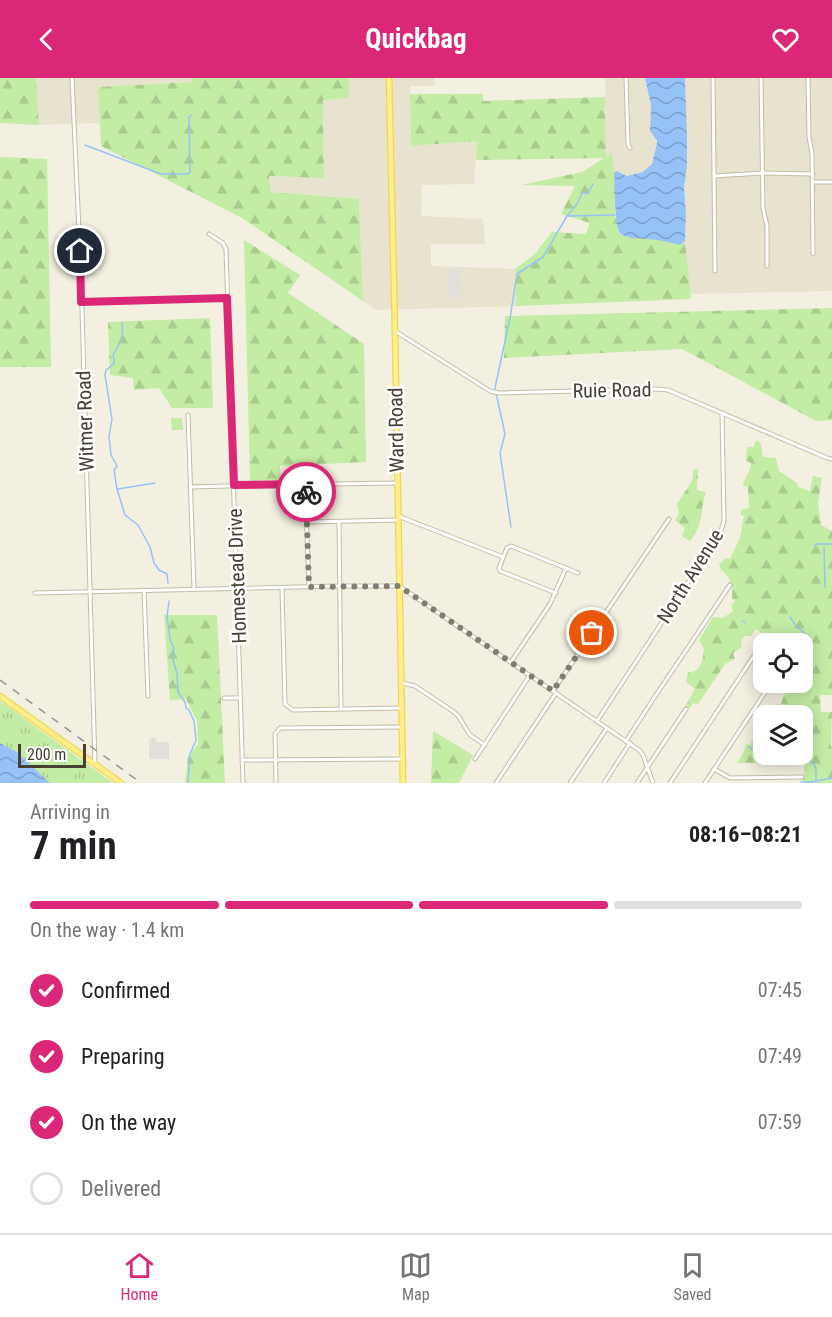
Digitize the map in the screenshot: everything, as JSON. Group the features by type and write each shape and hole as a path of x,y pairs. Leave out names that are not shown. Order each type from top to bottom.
{"main road":[{"name":"Ward Road","path":"388,78 403,783"},
{"path":"0,696 121,783"}],"street":[{"name":"Witmer Road","path":"72,78 95,765"},
{"path":"626,78 630,148"},
{"path":"713,78 715,271"},
{"path":"761,78 763,208 767,226 767,266"},
{"path":"808,78 809,137 813,174 813,254"},
{"path":"714,176 762,173 813,174"},
{"path":"813,182 832,182"},
{"name":"Homestead Drive","path":"209,234 223,243 226,249 243,783"},
{"path":"81,302 227,298"},
{"name":"Ruie Road","path":"395,331 490,391 499,393 668,390 832,459"},
{"name":"North Avenue","path":"597,721 720,534 723,521 722,413"},
{"path":"188,415 194,589"},
{"path":"190,487 397,483"},
{"path":"305,484 309,587"},
{"path":"307,522 398,518 503,557"},
{"path":"496,783 669,519"},
{"path":"339,522 341,709"},
{"path":"556,593 500,571 499,568 507,548 511,546 578,573"},
{"path":"511,663 550,604 566,568"},
{"path":"626,741 730,585"},
{"path":"35,593 399,586 639,750 653,783"},
{"path":"282,587 285,704 293,710 401,708"},
{"path":"144,590 148,696"},
{"path":"670,783 753,657"},
{"path":"475,759 530,675"},
{"path":"401,683 415,686 454,712 470,735 484,745"},
{"path":"705,783 765,693"},
{"path":"224,698 240,698"},
{"path":"637,783 686,709"},
{"path":"276,783 275,734 280,728 402,727"},
{"path":"570,783 607,728"},
{"path":"604,783 630,744"},
{"path":"242,760 403,759"},
{"path":"714,769 730,777 802,777"}],"shaded area":[{"path":"36,78 192,78 192,82 99,87 100,123 39,125"},
{"path":"349,78 434,78 435,86 410,86 411,146 477,141 474,184 422,185 421,216 483,219 485,244 431,244 431,266 515,269 516,306 376,310 363,301 359,199 271,192 269,176 324,177 323,99 349,98"},
{"path":"605,78 645,78 651,105 650,131 657,143 652,164 643,172 627,176 617,171 614,172 612,154 606,158"},
{"path":"685,78 832,78 832,291 690,294 685,241 684,187 687,135"},
{"path":"458,267 461,267 462,298 451,298 451,295 448,295 448,270 458,270"},
{"path":"153,737 157,742 169,742 169,759 149,759 149,740"}],"green space":[{"path":"0,78 36,78 39,125 0,123"},
{"path":"192,78 349,78 349,98 323,100 324,178 269,176 271,192 359,199 363,301 242,218 101,146 98,87 191,82"},
{"path":"410,94 483,94 483,101 605,97 606,157 612,153 616,193 615,215 621,235 680,245 685,241 691,299 516,306 515,269 535,254 552,232 586,234 590,223 561,214 575,186 521,185 582,172 604,158 476,160 477,141 411,146"},
{"path":"0,157 47,159 51,367 0,367"},
{"path":"244,240 300,275 288,293 364,344 366,462 280,466 280,480 250,481"},
{"path":"832,308 832,420 816,421 682,349 504,358 505,316"},
{"path":"210,318 213,408 172,408 159,388 134,390 133,378 110,375 108,322"},
{"path":"171,418 182,418 183,430 172,430"},
{"path":"755,441 758,441 761,444 763,457 776,458 779,471 797,483 798,487 810,491 813,476 822,478 818,503 821,525 832,531 832,695 820,695 821,712 832,712 832,783 805,783 801,779 804,774 804,765 813,765 813,705 781,705 785,693 813,693 813,633 761,633 756,629 751,636 745,636 741,641 742,647 733,653 735,659 725,664 698,704 693,703 690,708 686,705 695,689 686,682 688,672 699,668 703,657 704,649 699,640 713,617 723,618 733,611 731,605 735,601 732,599 731,583 719,564 726,558 730,559 740,538 744,516 741,515 741,510 749,508 748,487 743,486 751,466 751,463 746,461 747,447 754,447"},
{"path":"694,469 698,469 697,490 706,492 700,523 690,541 682,536 685,528 675,520 679,514 677,504 692,481"},
{"path":"164,615 217,615 225,783 185,783 188,757 198,744 197,721 186,699 170,700"},
{"path":"0,701 113,783 50,783 17,752 0,743"},
{"path":"433,731 473,755 459,783 431,783"},
{"path":"753,739 753,763 737,763 746,744 750,745"}],"water":[{"path":"645,78 685,78 687,166 684,187 686,214 685,241 680,245 627,237 618,229 614,172 617,171 627,176 643,172 652,164 657,143 650,131 651,105"},
{"path":"0,743 17,752 50,783 0,783"}],"waterway":[{"path":"85,145 161,174 188,174 190,172 189,117 192,115"},
{"path":"511,527 500,453 505,434 495,388 517,274 543,257 582,193 588,193 593,184"},
{"path":"568,216 615,215"},
{"path":"122,323 121,340 113,355 114,364 106,370 105,375 112,419 109,437 111,455 117,466 114,470 117,489 125,515 138,525 150,547 154,563 159,570 167,574 168,583"},
{"path":"118,489 155,483"},
{"path":"815,545 832,544"},
{"path":"824,548 825,587"},
{"path":"169,601 167,616 170,639 174,649 172,657 177,673 178,692 194,721 196,740 190,754 188,783"},
{"path":"790,617 804,633"},
{"path":"749,747 753,749"},
{"path":"813,763 816,769 816,781"},
{"path":"801,782 832,778"}],"railway":[{"path":"0,680 141,783"}],"way so far":[{"path":"306,492 309,587 399,586 553,691 592,633"}],"route":[{"path":"80,251 81,302 227,298 234,485 305,484 306,492"}]}
